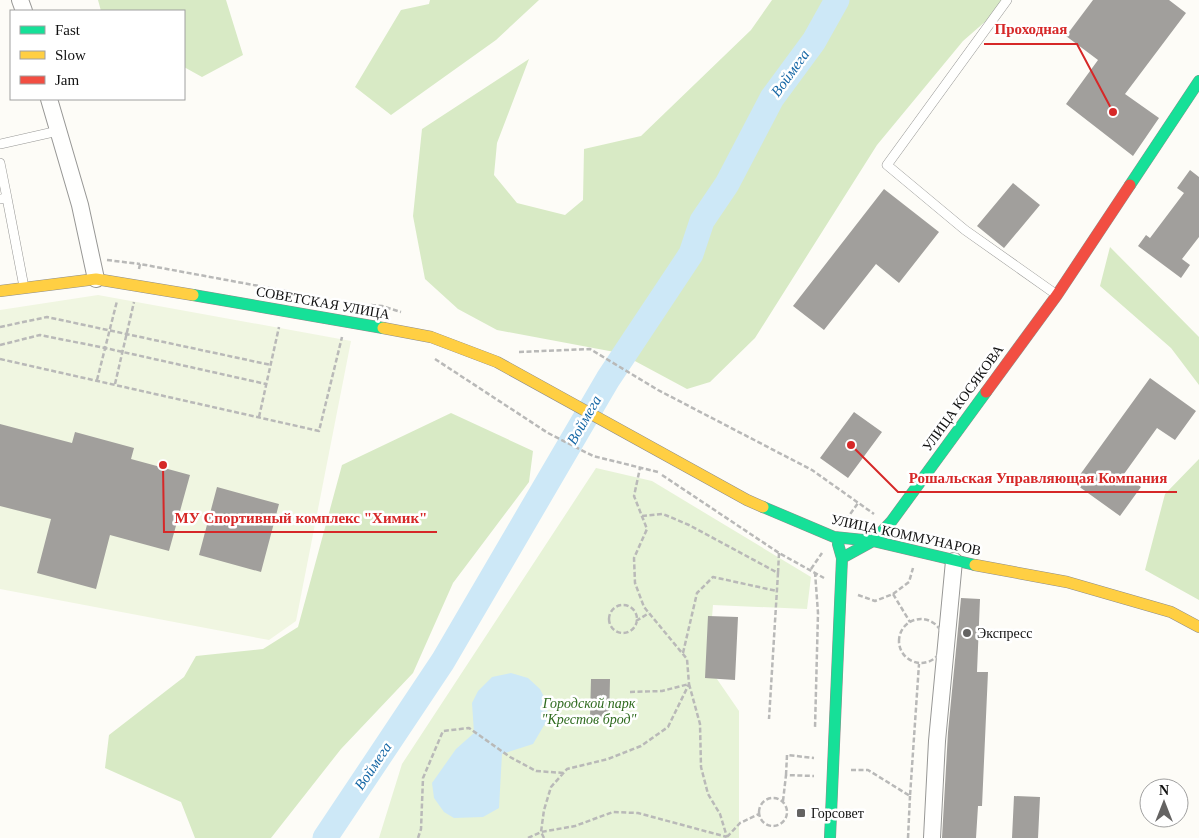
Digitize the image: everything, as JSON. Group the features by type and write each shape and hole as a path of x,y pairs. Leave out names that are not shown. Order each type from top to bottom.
{"street":[{"name":"УЛИЦА КОСЯКОВА","path":"842,558 873,541 891,522 1057,295 1199,81"},
{"path":"49,100 80,205 96,278"},
{"name":"СОВЕТСКАЯ УЛИЦА","path":"0,291 96,278 368,325 431,338 497,362 621,431"},
{"name":"УЛИЦА КОММУНАРОВ","path":"621,431 747,500 834,537 873,541 954,561 1067,582 1171,612 1199,627"},
{"path":"830,838 842,558 834,537"},
{"path":"932,838 937,741 954,561"}],"lane":[{"path":"1007,0 887,166 965,230 1057,295"},
{"path":"0,144 58,131"},
{"path":"0,163 3,199 24,288"}],"path":[{"path":"90,257 140,264"},
{"path":"97,381 119,295"},
{"path":"114,384 135,298"},
{"path":"370,305 382,306 401,312"},
{"path":"0,327 47,317 271,365"},
{"path":"259,417 280,325 285,326"},
{"path":"0,345 40,335 266,384"},
{"path":"0,359 319,431 342,337 334,335"},
{"path":"511,349 520,353 590,349 658,390 812,470 878,517 891,522"},
{"path":"433,358 548,433 593,456 658,472 779,553 840,588 875,601 893,594 910,622"},
{"path":"640,468 634,496 647,529 634,558 635,582 644,607 687,659 689,684 700,724 702,767 708,794 720,814 727,837"},
{"path":"642,516 663,514 778,573"},
{"path":"769,719 779,553"},
{"path":"815,572 818,613 815,728"},
{"path":"683,653 697,593 712,577 777,591"},
{"path":"636,621 634,611 626,605 616,607 609,616 612,627 622,633 631,630 636,621 649,613"},
{"path":"917,620 930,621 936,625 943,637 942,651 933,661 919,664 906,658 899,646 901,632 910,622 917,620"},
{"path":"908,838 919,664"},
{"path":"630,692 662,691 689,684"},
{"path":"544,838 542,832 544,810 550,787 567,769 608,759 641,746 668,727 689,684"},
{"path":"418,838 421,830 423,778 443,731 469,728 510,757 536,772 564,773"},
{"path":"783,801 772,798 766,799 759,808 759,814 763,822 767,825 777,825 786,818 786,806 783,801 787,755 814,757 813,777"},
{"path":"786,775 813,777 832,769 868,770 910,796"},
{"path":"528,838 542,832 575,826 613,812 638,813 727,837"},
{"path":"727,837 740,823 759,814"}],"green space":[{"path":"98,0 226,0 243,55 202,77 185,68 185,10 101,10"},
{"path":"430,0 539,0 496,40 391,115 355,87 401,10 429,4"},
{"path":"772,0 1010,0 963,41 877,145 755,338 710,382 687,389 620,353 497,330 458,309 425,279 413,216 422,129 529,59 497,143 494,175 517,203 565,215 583,200 584,149 641,136 751,30"},
{"path":"1110,247 1199,337 1199,385 1171,348 1100,286"},
{"path":"98,295 351,341 296,621 269,640 0,589 0,310"},
{"path":"451,413 533,451 529,482 453,583 413,673 341,749 271,838 195,838 181,802 105,768 109,735 184,677 196,656 263,649 298,627 342,465"},
{"path":"1199,459 1199,600 1145,570 1165,494"},
{"name":"Городской парк \"Крестов брод\"","path":"596,468 652,481 811,577 807,609 713,605 708,666 739,711 739,838 379,838 402,764"}],"water":[{"path":"511,673 528,678 540,689 548,705 546,722 533,744 502,754 499,808 483,817 454,818 444,812 434,798 432,783 456,749 474,733 472,703 478,691 492,677"}],"building":[{"path":"1093,0 1169,0 1186,13 1125,94 1159,118 1133,156 1066,104 1098,60 1066,36"},
{"path":"1190,170 1199,177 1199,237 1182,259 1190,265 1181,278 1138,246 1146,235 1150,238 1184,193 1177,188"},
{"path":"1013,183 1040,205 1004,248 977,226"},
{"path":"884,189 939,232 899,283 876,264 824,330 793,306"},
{"path":"1150,378 1196,411 1175,440 1157,428 1124,474 1141,487 1120,516 1074,483"},
{"path":"854,412 882,432 848,478 820,458"},
{"path":"0,424 72,443 75,432 134,448 131,459 190,475 169,551 110,535 96,589 37,573 51,519 0,506"},
{"path":"217,487 279,504 261,572 199,555"},
{"path":"961,598 980,599 977,672 988,672 982,806 978,806 976,838 942,838 948,732"},
{"path":"708,616 738,617 735,680 705,678"},
{"path":"591,679 610,679 609,719 590,718"},
{"path":"1014,796 1040,797 1038,838 1012,838"}],"waterway":[{"name":"Воймега","path":"325,838 443,661 608,379 691,254 702,221 727,184 772,98 814,41 837,0"}],"traffic: fast":[{"path":"1130,185 1199,81"},
{"path":"193,295 383,328"},
{"path":"842,558 873,541 891,522 986,392"},
{"path":"763,507 834,537 873,541 975,565"},
{"path":"830,838 842,558 838,544"}],"traffic: slow":[{"path":"0,291 96,279 193,295"},
{"path":"383,328 431,337 497,362 747,500 763,507"},
{"path":"975,565 1067,582 1171,612 1199,627"}],"traffic: jam":[{"path":"986,392 1057,295 1130,185"}],"place":[{"name":"Проходная","path":"1113,112"},
{"name":"Рошальская Управляющая Компания","path":"851,445"},
{"name":"МУ Спортивный комплекс \"Химик\"","path":"163,465"},
{"name":"Экспресс","path":"967,633"},
{"name":"Горсовет","path":"801,813"}]}
